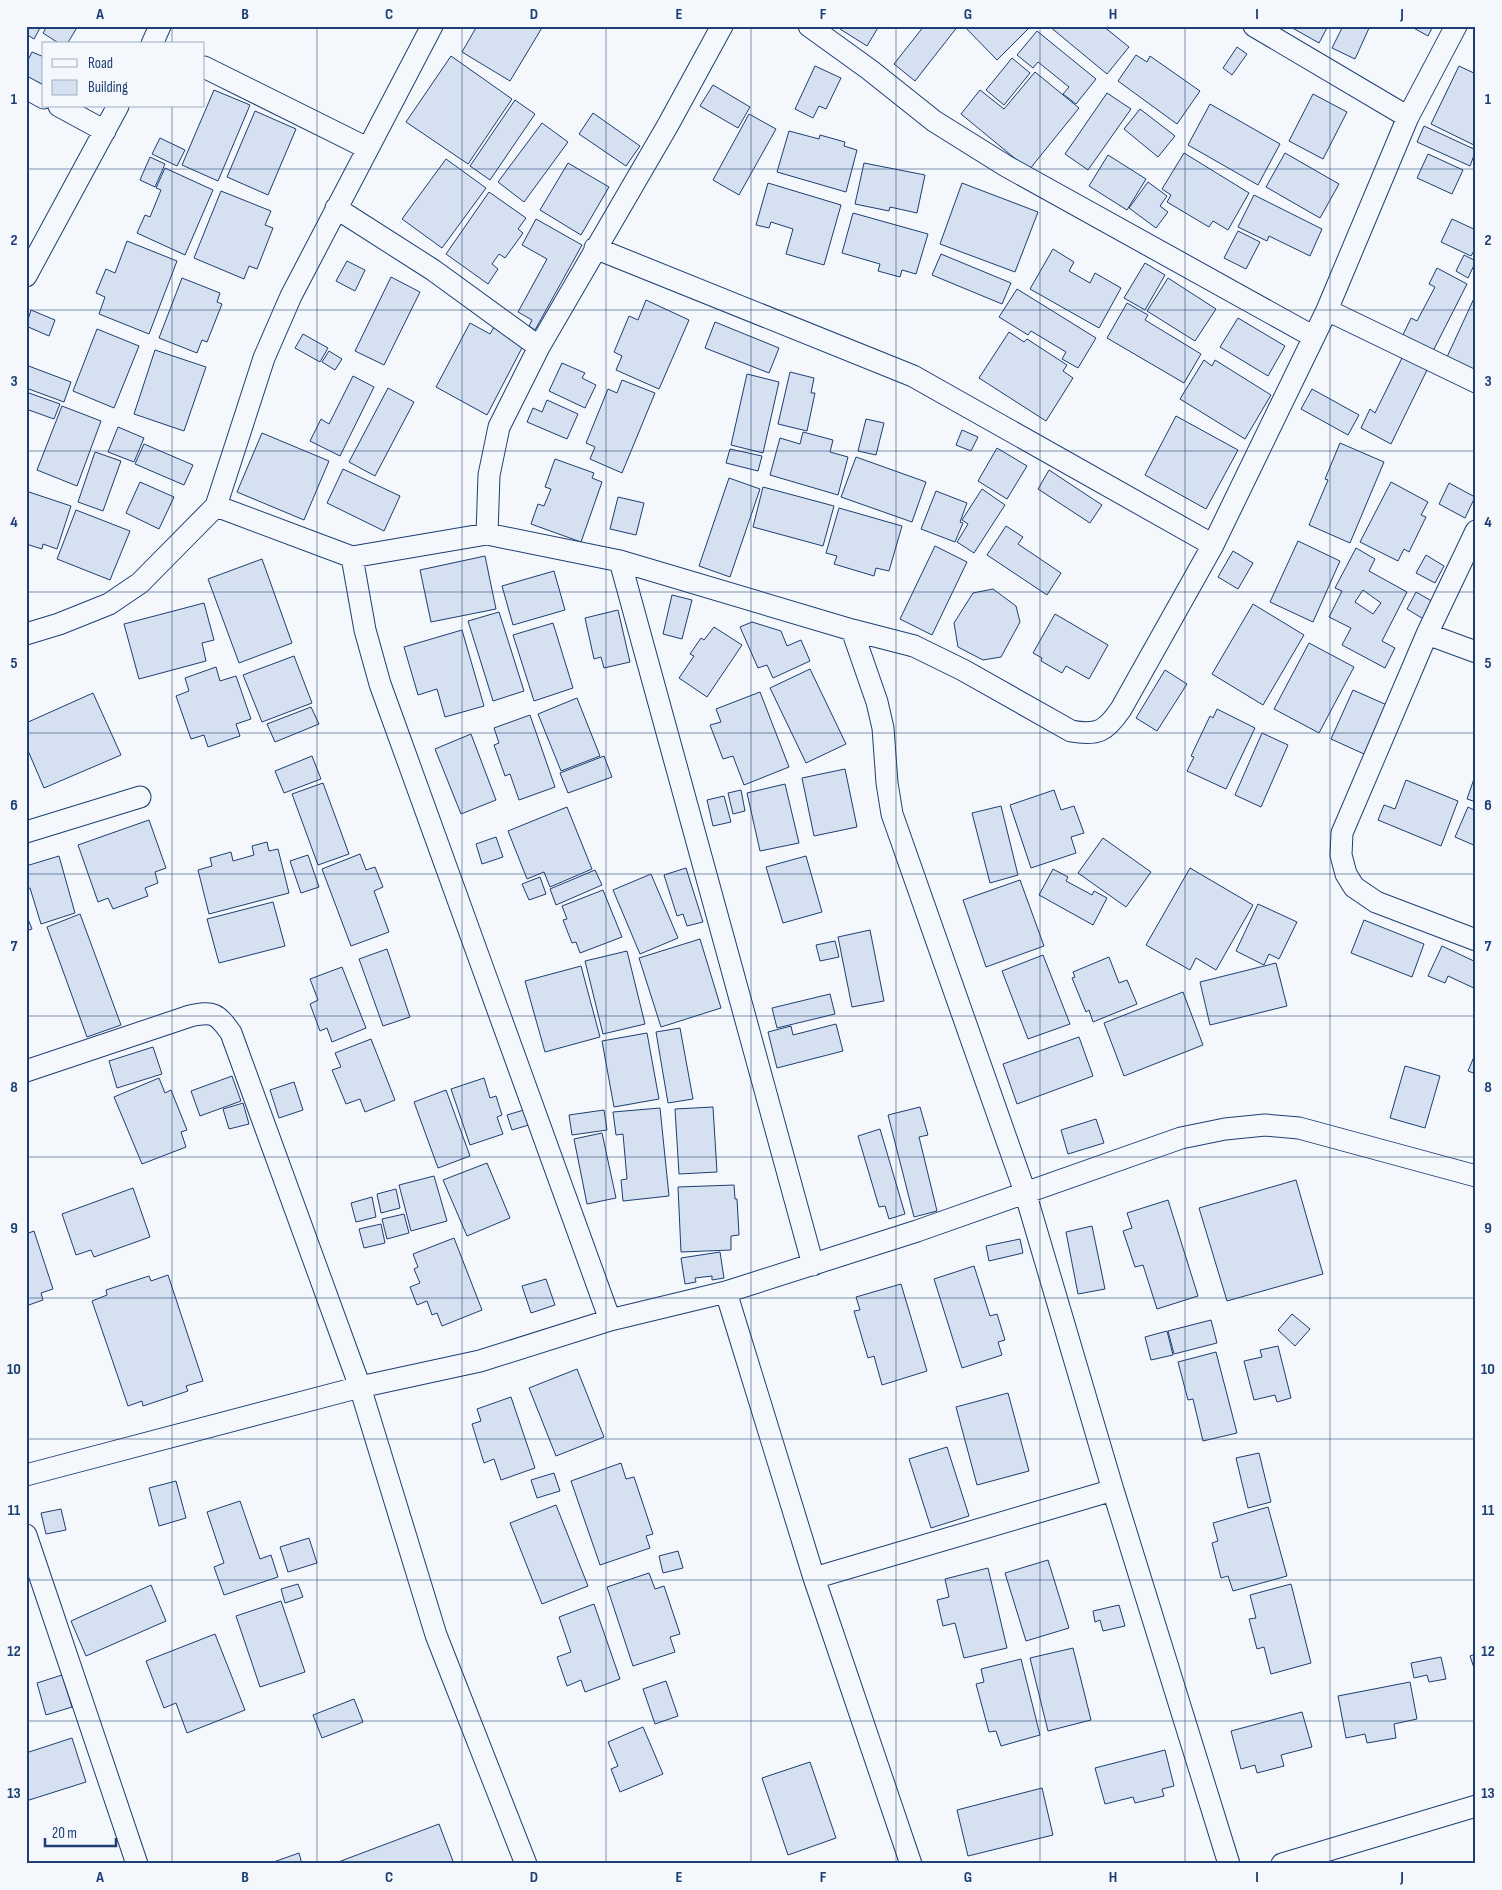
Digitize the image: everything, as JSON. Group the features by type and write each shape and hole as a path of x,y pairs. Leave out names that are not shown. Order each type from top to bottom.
{"street":[{"path":"26,634 59,624 109,604 140,583 216,506 264,358 291,296 432,26"},
{"path":"487,534 489,475 499,428 539,347 668,125 722,26"},
{"path":"809,26 870,70 934,121 1006,166 1314,337"},
{"path":"1254,26 1408,117"},
{"path":"216,506 352,557 487,534 620,560 852,630 914,646 963,670 1071,731 1088,734 1101,731 1111,723 1121,709 1212,545 1327,310 1408,117 1456,26"},
{"path":"205,67 367,148"},
{"path":"26,88 42,97"},
{"path":"63,108 105,131"},
{"path":"26,276 117,108"},
{"path":"336,208 433,270 539,347"},
{"path":"595,248 913,376 1212,545"},
{"path":"1327,310 1476,382"},
{"path":"1476,530 1427,634 1342,833 1341,855 1346,874 1354,887 1376,902 1476,940"},
{"path":"352,557 365,630 380,684 610,1320"},
{"path":"620,560 813,1265"},
{"path":"852,630 877,702 883,728 887,783 892,814 1025,1192 1113,1490 1229,1864"},
{"path":"1427,634 1476,652"},
{"path":"26,832 140,797"},
{"path":"26,1071 206,1012 222,1019 231,1032 360,1387 436,1635 526,1864"},
{"path":"26,1475 360,1387 480,1361 610,1320 726,1292 917,1231 1181,1138 1225,1129 1265,1125 1300,1128 1476,1176"},
{"path":"726,1292 814,1578 911,1864"},
{"path":"814,1578 1113,1490"},
{"path":"26,1534 137,1864"},
{"path":"1282,1864 1476,1806"}],"building":[{"path":"26,26 41,26 34,39 26,34"},
{"path":"47,26 78,26 68,42 57,42 43,33"},
{"path":"477,26 543,26 510,81 462,52"},
{"path":"842,26 879,26 867,46 840,29"},
{"path":"924,26 958,26 915,81 894,64"},
{"path":"964,26 1025,26 1028,29 997,60"},
{"path":"1049,26 1103,26 1129,47 1107,74"},
{"path":"1289,26 1328,26 1319,43"},
{"path":"1343,26 1370,26 1355,59 1332,48"},
{"path":"1410,26 1433,26 1428,36"},
{"path":"1037,31 1096,79 1076,104 1063,94 1069,87 1038,62 1033,68 1017,55"},
{"path":"1237,47 1247,54 1232,75 1223,68"},
{"path":"32,52 42,56 42,84 26,77 26,64"},
{"path":"1136,55 1147,62 1150,56 1200,91 1177,124 1118,81"},
{"path":"451,56 512,99 468,164 406,122"},
{"path":"1012,58 1030,73 1004,105 986,90"},
{"path":"815,66 841,78 826,109 819,106 813,118 795,109"},
{"path":"1459,66 1476,74 1476,146 1431,124"},
{"path":"1035,72 1079,108 1029,170 961,114 980,90 1004,109"},
{"path":"713,85 750,107 738,128 700,106"},
{"path":"214,90 250,105 218,181 182,165"},
{"path":"1107,93 1131,109 1088,170 1065,154"},
{"path":"1313,94 1347,112 1323,159 1289,141"},
{"path":"515,100 535,114 490,180 470,166"},
{"path":"1210,104 1280,144 1258,185 1188,145"},
{"path":"1140,109 1175,136 1158,157 1124,129"},
{"path":"255,111 296,129 268,195 227,177"},
{"path":"593,113 640,146 626,166 579,134"},
{"path":"749,114 776,129 739,195 713,180"},
{"path":"542,123 568,142 524,202 498,182"},
{"path":"1424,126 1476,150 1470,166 1417,142"},
{"path":"789,131 819,139 820,135 845,142 844,146 857,150 846,192 777,172"},
{"path":"160,138 185,150 177,166 152,154"},
{"path":"1184,153 1249,193 1228,230 1213,221 1209,227 1167,202 1171,195 1162,189"},
{"path":"1285,153 1339,184 1320,218 1266,187"},
{"path":"1428,154 1463,170 1452,194 1417,178"},
{"path":"1108,155 1146,179 1127,210 1089,186"},
{"path":"150,157 165,164 155,187 140,180"},
{"path":"446,159 486,188 442,248 402,219"},
{"path":"568,163 609,187 581,235 540,210"},
{"path":"864,163 925,175 917,213 890,207 889,211 855,204"},
{"path":"165,168 213,190 185,255 137,233 145,215 150,217 161,190 156,188"},
{"path":"1148,182 1167,196 1160,206 1168,212 1156,228 1129,208"},
{"path":"768,183 841,205 824,265 786,254 793,229 771,222 769,228 756,225"},
{"path":"962,183 1038,212 1015,272 940,244"},
{"path":"221,191 271,211 265,225 273,228 257,269 249,266 244,279 194,258"},
{"path":"489,192 526,218 518,229 523,233 505,258 499,254 492,264 498,269 488,284 446,254"},
{"path":"1254,195 1322,229 1310,256 1269,236 1267,241 1238,227"},
{"path":"853,213 928,234 916,274 902,270 900,277 878,271 880,264 842,253"},
{"path":"536,219 582,245 535,330 529,326 532,320 518,312 547,259 522,245"},
{"path":"1452,219 1476,230 1476,247 1471,256 1441,242"},
{"path":"1238,231 1260,242 1246,269 1224,258"},
{"path":"127,241 177,261 149,334 99,314 105,297 96,293 106,269 115,273"},
{"path":"1053,249 1074,262 1069,271 1090,283 1095,273 1121,288 1099,328 1030,289"},
{"path":"941,254 1011,283 1002,304 932,275"},
{"path":"1464,255 1476,261 1468,278 1456,271"},
{"path":"347,261 365,270 355,291 336,281"},
{"path":"1145,263 1165,275 1145,310 1124,298"},
{"path":"1437,268 1467,284 1432,353 1402,337 1411,318 1417,321 1435,287 1429,284"},
{"path":"391,277 420,292 384,365 355,351"},
{"path":"182,278 220,293 217,302 222,304 207,342 202,340 197,353 159,338"},
{"path":"1168,278 1216,309 1195,341 1147,311"},
{"path":"1017,289 1096,338 1078,368 1062,359 1066,352 1031,331 1028,335 999,317"},
{"path":"1476,294 1476,371 1447,357"},
{"path":"646,300 689,320 659,389 616,370 622,356 614,352 629,316 638,320"},
{"path":"1127,303 1148,315 1145,320 1201,354 1184,383 1107,338"},
{"path":"31,310 55,320 49,336 26,326"},
{"path":"1238,318 1285,346 1268,376 1220,347"},
{"path":"715,322 779,348 769,373 705,348"},
{"path":"470,323 490,334 494,327 524,344 487,415 436,387"},
{"path":"97,329 139,346 114,408 73,391"},
{"path":"1009,332 1024,342 1027,339 1067,365 1063,371 1073,378 1046,421 979,378"},
{"path":"303,334 328,348 320,362 295,348"},
{"path":"155,350 206,367 184,431 134,414"},
{"path":"329,351 342,359 335,370 322,362"},
{"path":"1403,356 1428,368 1391,444 1361,428 1370,409 1375,413"},
{"path":"1204,360 1212,366 1215,360 1271,395 1245,439 1180,399"},
{"path":"562,363 585,373 582,378 596,385 585,408 549,391"},
{"path":"26,365 71,382 64,402 26,388"},
{"path":"790,372 814,378 811,393 815,393 807,431 778,424"},
{"path":"747,374 779,382 763,453 731,445"},
{"path":"353,376 374,387 340,456 310,441 321,419 329,424"},
{"path":"622,380 655,393 622,473 590,459 595,447 586,443 608,389 617,393"},
{"path":"388,388 414,402 375,476 349,462"},
{"path":"1312,389 1359,415 1348,435 1301,409"},
{"path":"26,392 60,404 54,419 26,409"},
{"path":"547,400 578,414 567,439 527,422 533,408 542,412"},
{"path":"62,406 101,421 77,486 37,470"},
{"path":"1176,416 1238,450 1206,509 1145,475"},
{"path":"866,419 884,423 876,455 858,451"},
{"path":"118,427 144,438 134,462 108,452"},
{"path":"962,430 978,437 971,451 956,445"},
{"path":"803,432 833,440 830,452 848,457 838,495 770,475 780,438 800,444"},
{"path":"262,433 329,461 304,520 237,492"},
{"path":"1340,443 1384,462 1350,543 1309,525 1328,480 1325,479"},
{"path":"144,444 193,465 184,485 135,464"},
{"path":"997,448 1027,466 1007,499 978,481"},
{"path":"730,449 762,456 758,471 726,463"},
{"path":"95,452 121,461 103,511 78,502"},
{"path":"856,457 926,482 912,522 841,497"},
{"path":"555,459 594,473 592,478 602,482 581,542 531,524 538,504 544,506 551,489 545,487"},
{"path":"343,469 400,496 384,531 327,503"},
{"path":"1049,470 1102,505 1090,523 1038,489"},
{"path":"729,478 760,489 730,577 699,566"},
{"path":"140,482 174,497 159,529 126,513"},
{"path":"1391,482 1428,502 1421,515 1426,517 1409,552 1404,549 1398,561 1360,542"},
{"path":"1449,483 1475,497 1465,518 1439,504"},
{"path":"763,487 834,506 823,546 753,527"},
{"path":"982,489 1005,505 974,553 957,542 968,524 962,520"},
{"path":"26,491 71,506 57,549 43,544 42,549 26,544"},
{"path":"936,491 967,503 960,522 963,523 955,542 921,529"},
{"path":"618,497 644,503 636,535 610,529"},
{"path":"839,508 902,526 889,571 876,568 874,576 834,564 837,556 826,553"},
{"path":"76,510 130,531 110,580 57,559"},
{"path":"1006,526 1023,537 1018,544 1061,573 1047,595 987,555"},
{"path":"1298,541 1340,561 1313,622 1270,602"},
{"path":"935,546 967,562 932,635 900,619"},
{"path":"1356,548 1375,559 1369,571 1407,592 1382,641 1395,648 1385,668 1342,645 1351,628 1329,617 1342,591 1335,588","holes":["1363,590 1381,603 1373,614 1355,602"]},
{"path":"1233,551 1253,563 1238,589 1218,577"},
{"path":"1426,555 1444,566 1435,583 1416,573"},
{"path":"485,556 496,609 431,622 420,570"},
{"path":"262,559 292,643 239,663 208,579"},
{"path":"554,571 565,610 513,625 502,586"},
{"path":"993,589 1016,606 1020,622 1001,657 983,660 958,647 954,623 973,593"},
{"path":"1416,592 1435,603 1425,620 1407,609"},
{"path":"672,595 692,600 682,639 663,634"},
{"path":"204,603 214,640 202,643 206,661 139,679 124,624"},
{"path":"1253,604 1304,635 1263,705 1212,674"},
{"path":"618,610 630,662 604,668 601,657 594,659 585,618"},
{"path":"499,612 524,691 493,701 468,621"},
{"path":"1055,614 1108,645 1089,679 1066,666 1062,673 1041,661 1042,658 1033,653"},
{"path":"752,622 781,631 787,646 801,640 810,661 773,678 767,665 758,668 740,627"},
{"path":"553,623 573,688 534,701 513,635"},
{"path":"714,627 742,645 707,697 679,678 694,656 690,654 701,638 704,640"},
{"path":"462,630 484,706 445,717 437,689 418,695 404,647"},
{"path":"1309,643 1354,667 1319,733 1274,709"},
{"path":"294,656 312,703 262,722 243,675"},
{"path":"216,667 220,681 236,676 251,719 236,724 240,736 208,747 204,735 191,739 176,696 189,691 185,678"},
{"path":"810,669 846,744 806,763 770,688"},
{"path":"1165,670 1187,684 1157,731 1136,718"},
{"path":"1353,690 1387,705 1364,754 1331,739"},
{"path":"760,692 789,767 744,785 733,756 723,759 710,725 721,722 716,709"},
{"path":"93,693 121,755 44,788 26,746 26,723"},
{"path":"577,698 600,756 561,771 538,714"},
{"path":"311,707 319,724 275,742 267,724"},
{"path":"1217,709 1255,728 1226,789 1187,771 1194,757 1191,756 1210,716 1213,718"},
{"path":"530,715 555,787 519,800 510,774 505,776 494,745 499,743 494,728"},
{"path":"1262,733 1288,745 1261,807 1235,795"},
{"path":"471,734 496,800 461,814 435,749"},
{"path":"312,756 321,779 284,793 275,771"},
{"path":"604,756 612,777 568,793 560,773"},
{"path":"845,769 857,827 814,836 802,778"},
{"path":"1476,773 1476,802 1467,799"},
{"path":"1406,780 1458,801 1441,846 1378,820 1384,805 1395,809"},
{"path":"323,783 349,854 318,865 292,794"},
{"path":"785,784 799,843 760,851 747,793"},
{"path":"741,790 745,811 733,814 728,793"},
{"path":"1054,790 1061,810 1074,806 1084,833 1071,837 1076,853 1031,868 1010,805"},
{"path":"724,796 731,822 713,826 707,800"},
{"path":"1001,806 1018,875 990,883 972,813"},
{"path":"567,807 592,869 550,887 544,872 527,879 508,831"},
{"path":"1468,807 1476,811 1476,846 1455,837"},
{"path":"149,820 166,868 155,872 158,883 145,888 148,896 113,909 108,898 98,902 78,845"},
{"path":"496,837 503,857 482,864 476,844"},
{"path":"1103,838 1151,872 1126,907 1078,873"},
{"path":"267,842 269,851 278,849 289,893 209,914 198,870 212,866 210,858 231,852 233,861 254,855 252,846"},
{"path":"360,854 366,870 375,867 383,887 374,891 389,932 351,946 322,869"},
{"path":"308,855 319,887 301,893 290,861"},
{"path":"59,856 75,913 41,924 30,888 26,889 26,866"},
{"path":"806,856 822,912 783,923 766,867"},
{"path":"686,868 703,922 687,926 683,914 677,916 664,875"},
{"path":"1190,868 1253,905 1216,970 1196,958 1190,970 1146,945"},
{"path":"1053,869 1068,877 1066,881 1092,895 1094,891 1107,898 1093,925 1039,895"},
{"path":"595,870 602,885 556,905 550,889"},
{"path":"651,874 678,938 640,954 613,890"},
{"path":"540,877 546,894 529,900 522,884"},
{"path":"1020,880 1044,946 986,967 963,900"},
{"path":"603,890 622,937 580,953 576,942 572,943 563,920 567,919 562,906"},
{"path":"273,902 285,946 219,963 207,919"},
{"path":"1258,904 1297,922 1279,959 1269,954 1264,965 1236,951"},
{"path":"26,914 32,929 26,931"},
{"path":"80,914 121,1025 87,1037 47,927"},
{"path":"1364,920 1424,944 1412,977 1351,953"},
{"path":"870,930 884,1001 852,1007 838,937"},
{"path":"700,939 721,1008 661,1027 639,958"},
{"path":"835,941 839,957 820,961 816,945"},
{"path":"1442,946 1476,962 1476,989 1448,976 1445,983 1428,976"},
{"path":"387,949 410,1017 383,1026 359,959"},
{"path":"627,951 645,1024 603,1034 585,961"},
{"path":"1043,955 1070,1024 1028,1039 1002,971"},
{"path":"1109,957 1119,983 1127,980 1137,1004 1093,1022 1089,1010 1086,1012 1072,978 1075,977 1073,972"},
{"path":"1276,963 1287,1006 1210,1025 1200,982"},
{"path":"581,966 600,1037 545,1052 525,981"},
{"path":"342,967 366,1028 332,1042 327,1028 320,1031 310,1004 318,1000 310,979"},
{"path":"1183,992 1203,1045 1124,1076 1104,1023"},
{"path":"830,994 835,1014 777,1028 772,1008"},
{"path":"836,1024 843,1051 777,1068 768,1032 791,1026 793,1035"},
{"path":"680,1028 693,1099 668,1103 656,1032"},
{"path":"647,1033 659,1099 614,1107 602,1041"},
{"path":"1079,1037 1093,1076 1017,1104 1003,1064"},
{"path":"371,1039 395,1100 365,1112 360,1099 346,1104 332,1070 341,1067 335,1053"},
{"path":"153,1047 162,1074 117,1088 109,1061"},
{"path":"1476,1052 1476,1074 1468,1071"},
{"path":"1405,1066 1440,1076 1425,1128 1390,1118"},
{"path":"232,1076 241,1101 200,1116 191,1091"},
{"path":"159,1078 165,1093 171,1090 187,1130 181,1132 186,1147 142,1164 114,1097"},
{"path":"484,1078 490,1098 496,1096 502,1115 497,1117 503,1134 470,1145 451,1089"},
{"path":"294,1082 303,1110 279,1118 270,1090"},
{"path":"446,1090 470,1156 438,1168 414,1102"},
{"path":"243,1103 249,1124 229,1129 223,1109"},
{"path":"713,1107 717,1172 679,1174 675,1109"},
{"path":"920,1107 928,1135 919,1137 937,1211 914,1217 888,1115"},
{"path":"660,1108 669,1196 623,1201 621,1180 627,1179 623,1134 616,1135 613,1112"},
{"path":"527,1109 532,1124 512,1130 507,1115"},
{"path":"604,1110 607,1130 572,1135 569,1115"},
{"path":"1096,1119 1104,1143 1068,1154 1061,1130"},
{"path":"880,1129 905,1214 889,1219 885,1206 879,1207 858,1136"},
{"path":"602,1133 616,1198 587,1204 574,1139"},
{"path":"487,1163 510,1218 467,1236 443,1180"},
{"path":"434,1176 447,1221 411,1231 399,1185"},
{"path":"1296,1180 1323,1274 1227,1301 1199,1208"},
{"path":"734,1185 735,1199 737,1199 739,1235 731,1236 731,1250 681,1252 678,1187"},
{"path":"133,1188 150,1237 94,1257 91,1250 76,1255 62,1214"},
{"path":"396,1189 400,1208 381,1213 377,1194"},
{"path":"372,1197 376,1217 356,1222 351,1203"},
{"path":"1168,1200 1198,1296 1157,1309 1143,1265 1135,1267 1123,1231 1132,1228 1127,1213"},
{"path":"404,1214 409,1233 387,1239 382,1219"},
{"path":"381,1224 385,1243 364,1248 359,1229"},
{"path":"1092,1226 1105,1289 1078,1294 1066,1232"},
{"path":"34,1231 53,1289 41,1293 43,1300 26,1306 26,1234"},
{"path":"454,1238 482,1310 442,1326 437,1313 432,1315 427,1301 417,1305 410,1287 420,1283 414,1269 418,1267 413,1254"},
{"path":"1020,1239 1023,1253 989,1261 986,1246"},
{"path":"720,1252 724,1278 712,1280 712,1276 695,1278 696,1282 685,1284 681,1258"},
{"path":"974,1266 990,1316 997,1314 1005,1340 998,1342 1002,1355 962,1368 934,1279"},
{"path":"168,1275 203,1381 186,1386 188,1391 143,1406 142,1401 128,1406 92,1301 107,1295 106,1290 149,1276 151,1281"},
{"path":"546,1279 555,1305 531,1313 522,1286"},
{"path":"901,1284 927,1371 882,1385 874,1356 868,1358 854,1311 860,1310 856,1297"},
{"path":"1292,1314 1310,1329 1295,1346 1278,1330"},
{"path":"1211,1320 1217,1343 1174,1354 1168,1331"},
{"path":"1167,1331 1173,1355 1151,1360 1145,1337"},
{"path":"1278,1346 1291,1398 1277,1402 1275,1395 1254,1400 1244,1361 1262,1357 1260,1350"},
{"path":"1216,1352 1237,1433 1203,1441 1193,1399 1188,1400 1178,1362"},
{"path":"577,1369 604,1437 556,1456 529,1388"},
{"path":"1008,1393 1029,1471 977,1485 956,1407"},
{"path":"511,1397 535,1468 501,1480 494,1459 484,1463 472,1424 481,1421 477,1409"},
{"path":"947,1447 969,1516 931,1528 909,1459"},
{"path":"1259,1453 1271,1502 1248,1508 1236,1458"},
{"path":"621,1463 626,1479 634,1477 653,1534 646,1536 650,1548 600,1565 571,1481"},
{"path":"554,1473 560,1491 537,1498 531,1480"},
{"path":"176,1481 186,1518 159,1526 149,1488"},
{"path":"240,1501 260,1559 271,1555 278,1577 224,1595 214,1567 224,1563 207,1512"},
{"path":"556,1505 588,1586 542,1604 510,1523"},
{"path":"1268,1507 1287,1576 1233,1591 1228,1576 1221,1578 1212,1543 1218,1541 1213,1523"},
{"path":"61,1509 66,1530 46,1534 41,1513"},
{"path":"309,1538 317,1563 288,1572 280,1547"},
{"path":"678,1551 683,1568 663,1573 659,1556"},
{"path":"1048,1560 1069,1628 1026,1641 1005,1573"},
{"path":"988,1568 1007,1648 964,1658 955,1623 943,1626 937,1600 949,1597 945,1579"},
{"path":"649,1573 655,1589 664,1586 680,1634 670,1637 675,1652 633,1666 607,1587"},
{"path":"298,1584 303,1597 285,1603 281,1589"},
{"path":"1291,1584 1311,1663 1271,1674 1264,1647 1257,1649 1249,1619 1256,1618 1250,1595"},
{"path":"151,1585 166,1621 86,1656 71,1621"},
{"path":"281,1601 305,1672 260,1687 236,1616"},
{"path":"594,1604 620,1679 585,1692 581,1680 567,1686 557,1657 571,1652 559,1617"},
{"path":"1119,1605 1125,1626 1103,1631 1100,1620 1095,1622 1093,1611"},
{"path":"215,1634 245,1710 187,1733 176,1703 164,1708 146,1661"},
{"path":"1073,1648 1091,1720 1048,1731 1030,1658"},
{"path":"1476,1654 1476,1674 1470,1656"},
{"path":"1441,1657 1446,1679 1429,1682 1427,1675 1414,1678 1411,1663"},
{"path":"1021,1659 1040,1735 1001,1746 996,1731 989,1732 976,1684 984,1682 981,1669"},
{"path":"62,1675 72,1707 46,1715 37,1683"},
{"path":"666,1681 678,1716 655,1724 643,1689"},
{"path":"1410,1682 1417,1719 1394,1724 1396,1738 1367,1743 1365,1734 1346,1738 1338,1696"},
{"path":"354,1699 363,1722 322,1738 313,1715"},
{"path":"1302,1712 1312,1747 1281,1755 1284,1766 1257,1773 1255,1765 1241,1769 1231,1731"},
{"path":"643,1727 663,1774 620,1792 611,1769 618,1766 608,1742"},
{"path":"72,1738 86,1782 26,1801 26,1753"},
{"path":"1165,1750 1174,1786 1162,1789 1164,1796 1135,1803 1133,1797 1105,1804 1095,1768"},
{"path":"810,1762 836,1838 788,1855 762,1778"},
{"path":"1042,1788 1053,1835 968,1856 957,1810"},
{"path":"439,1824 454,1864 333,1864"},
{"path":"299,1853 302,1864 268,1864"}]}
